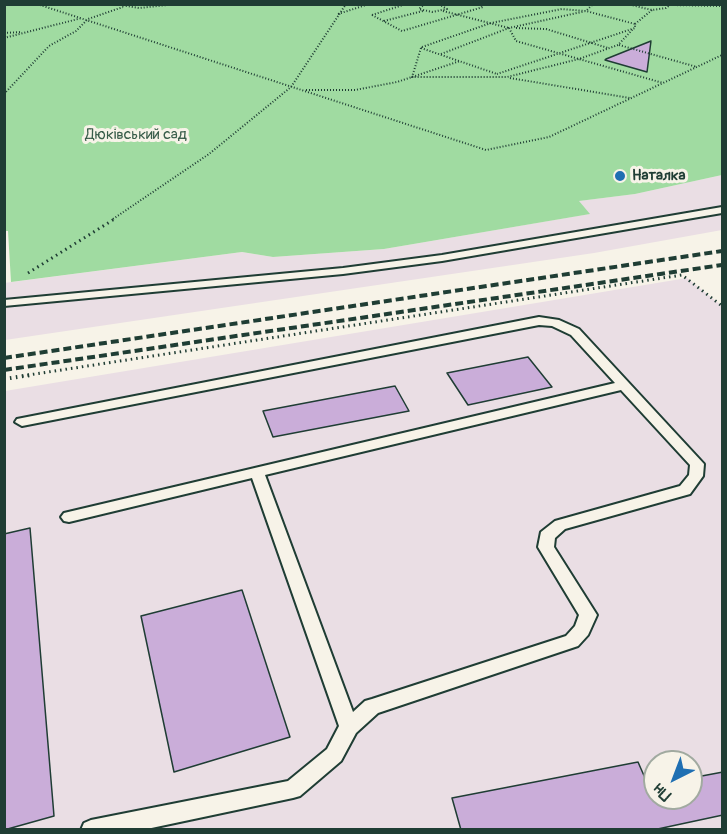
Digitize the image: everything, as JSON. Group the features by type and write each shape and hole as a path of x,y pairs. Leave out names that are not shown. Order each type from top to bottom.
{"lane":[{"path":"4,303 343,272 442,258 723,210"},
{"path":"22,422 539,321 555,323 576,332 697,465 696,476 685,490 560,525 548,536 546,547 588,615 582,630 572,641 372,707 349,728 334,755 293,789 91,830"},
{"path":"69,517 624,385"},
{"path":"257,473 349,728"}],"path":[{"path":"37,4 486,150 549,137 723,56"},
{"path":"114,4 123,7"},
{"path":"4,94 49,46 76,31 88,19 123,7 176,4"},
{"path":"27,273 108,223 209,154 291,87 346,4"},
{"path":"338,14 369,4"},
{"path":"406,4 372,15 402,31 483,7 480,4"},
{"path":"441,54 509,28 586,11 592,4"},
{"path":"627,4 652,10 671,5 723,6"},
{"path":"423,5 419,7 424,11"},
{"path":"442,5 447,7 443,11"},
{"path":"422,48 491,23 562,9 586,11 635,26"},
{"path":"412,77 507,77 579,59 618,45 652,10"},
{"path":"384,21 424,11 443,11 509,28 546,29 609,48"},
{"path":"4,38 82,18"},
{"path":"497,74 562,54 635,26"},
{"path":"509,28 516,40 663,83"},
{"path":"4,33 35,30"},
{"path":"618,45 697,67"},
{"path":"422,48 507,77 632,98"},
{"path":"412,77 422,48"},
{"path":"303,90 355,90 412,77 460,61"},
{"path":"4,379 682,275 723,306"}],"shaded area":[{"path":"722,175 722,230 594,253 5,340 4,283 242,252 273,257 384,249 589,214 578,201 635,194"},
{"path":"687,278 722,306 722,829 5,830 5,391"}],"green space":[{"name":"Дюківський сад","path":"4,5 722,5 722,175 635,194 579,201 590,214 384,249 273,257 242,252 11,282 8,231 4,231"}],"building":[{"path":"651,41 647,72 605,60 606,59"},
{"path":"528,357 552,387 468,405 447,373"},
{"path":"395,386 409,411 273,437 263,411"},
{"path":"30,528 54,816 4,830 4,534"},
{"path":"242,590 290,737 174,772 141,616"},
{"path":"638,762 643,773 643,810 703,810 703,776 723,772 723,815 653,830 461,830 452,798"}],"railway":[{"path":"4,358 722,251"},
{"path":"4,370 722,265"}],"place":[{"name":"Наталка","path":"620,176"}]}
